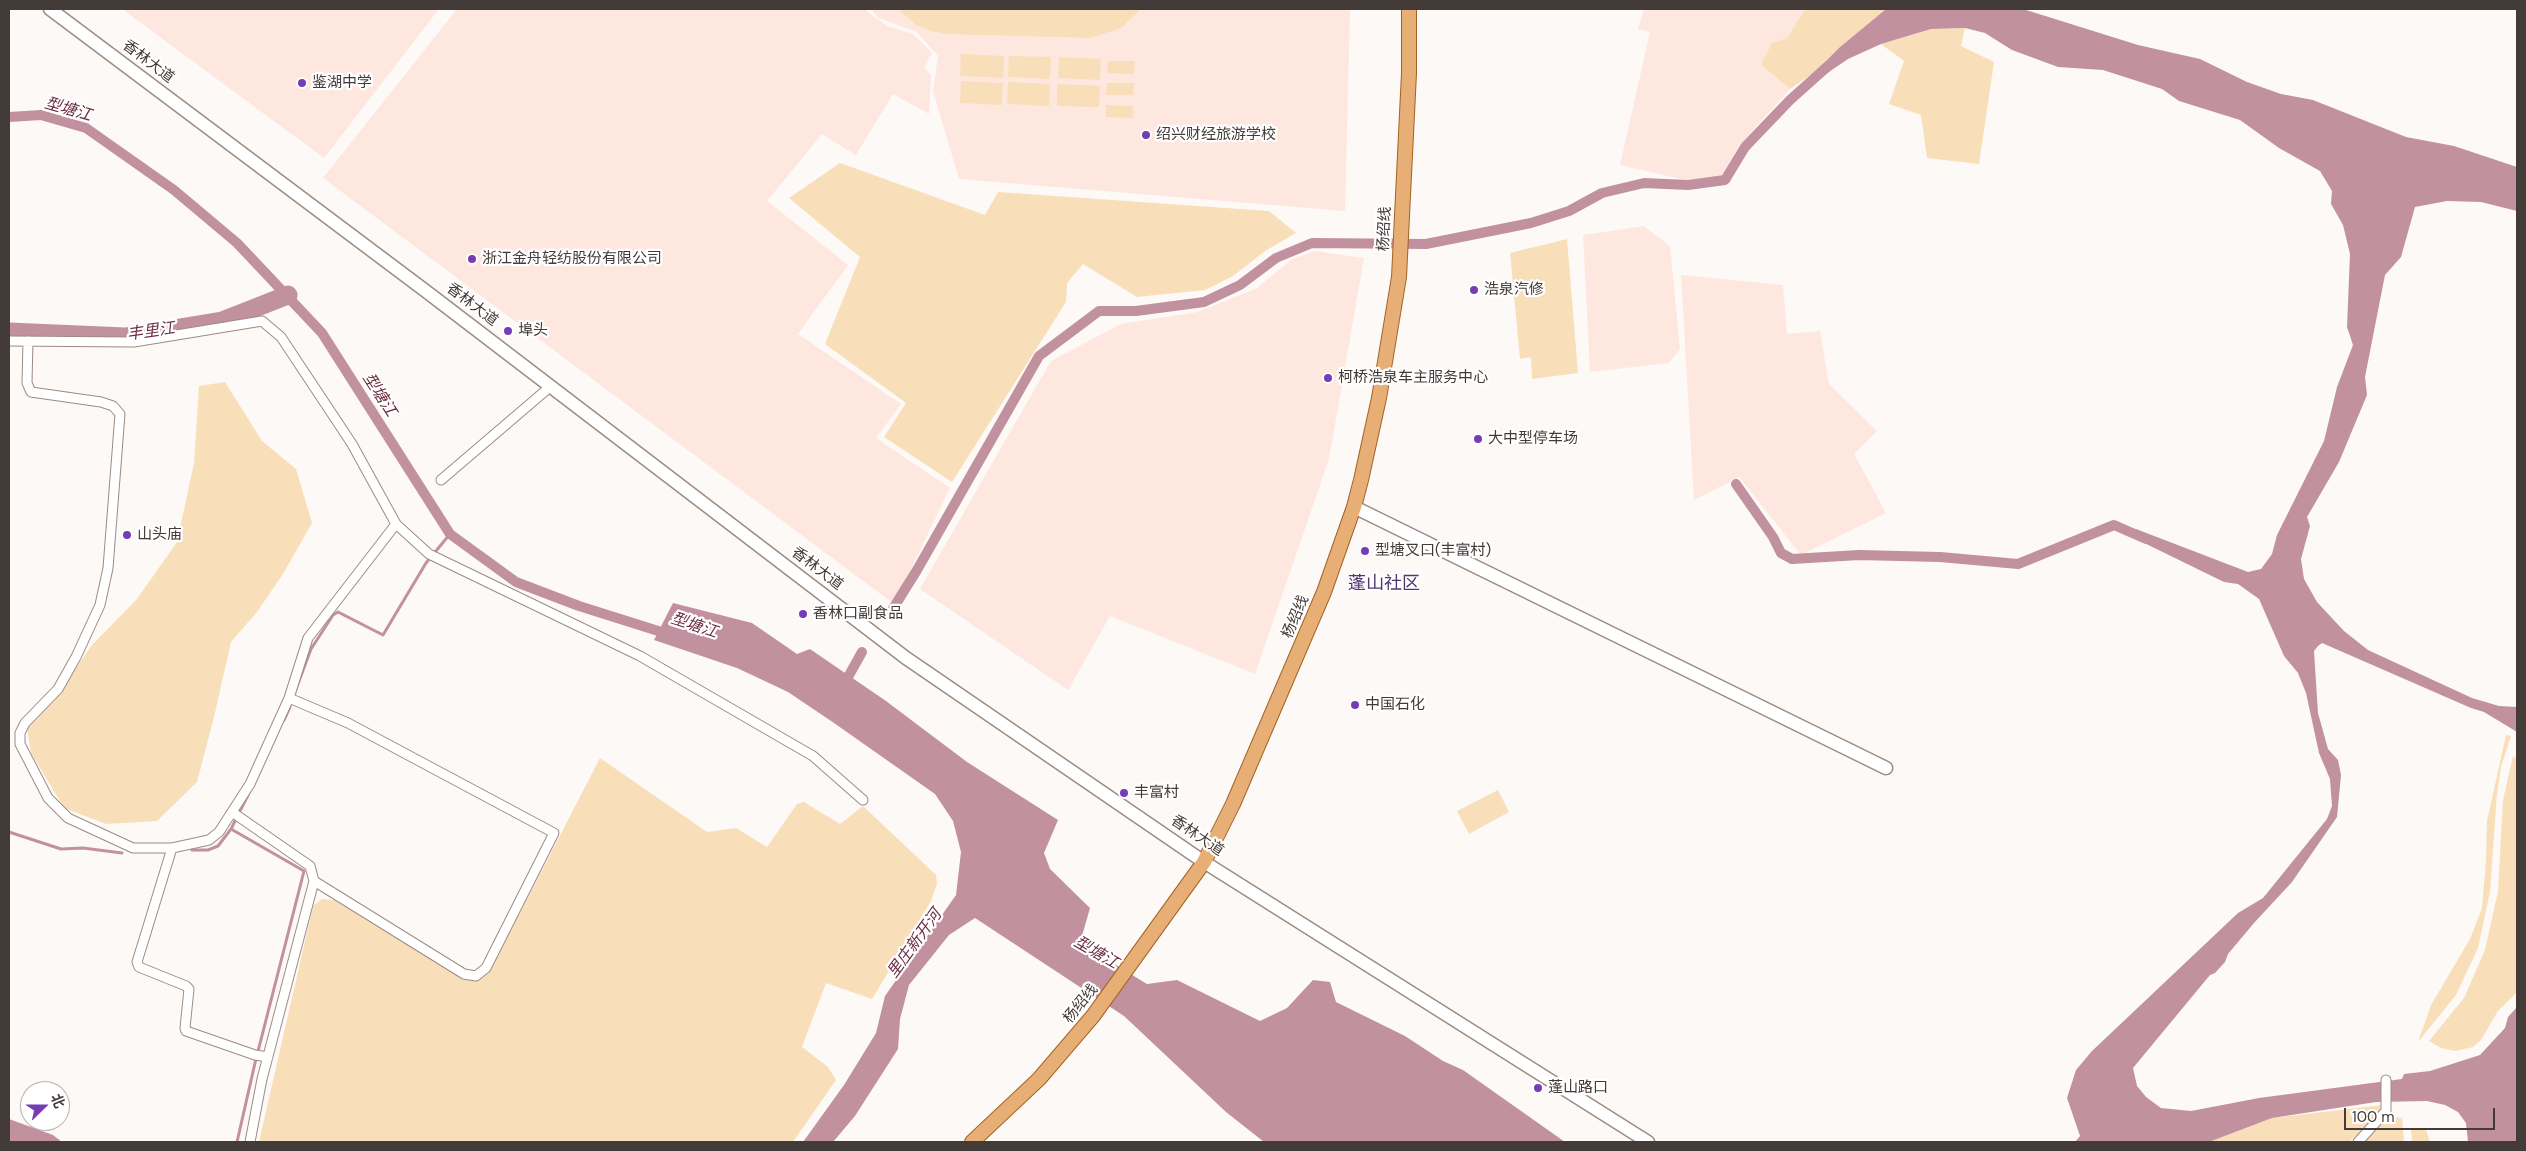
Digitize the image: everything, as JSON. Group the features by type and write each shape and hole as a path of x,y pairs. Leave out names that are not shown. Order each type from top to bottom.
{"main road":[{"name":"香林大道","path":"50,9 551,386 906,658 1204,862 1648,1142"},
{"name":"杨绍线","path":"972,1142 1038,1079 1093,1016 1204,862 1234,804 1324,592 1354,507 1379,398 1399,276 1409,9"},
{"path":"1354,507 1886,768"}],"street":[{"path":"9,341 134,342 262,321 281,337 352,444 396,524 431,555 640,656 813,756 863,800"},
{"path":"28,341 27,383 31,392 101,402 113,406 120,414 108,568 100,605 76,657 58,689 25,723 20,733 20,744 48,798 68,818 133,848 172,848 209,840 219,832 236,816 250,784 293,700 308,638 396,524"},
{"path":"441,480 551,386"},
{"path":"293,700 348,723 554,833 486,968 476,976 464,974 314,881"},
{"path":"236,816 310,866 314,881 268,1057 250,1142"},
{"path":"172,848 138,962 139,967 186,986 189,989 186,1031 255,1056 268,1057"},
{"path":"2358,1142 2386,1111 2386,1080"}],"shaded area":[{"name":"鉴湖中学","path":"122,9 439,9 324,158"},
{"path":"457,9 864,9 887,26 913,34 932,53 924,68 931,75 929,114 893,94 856,155 822,134 767,201 848,265 798,334 901,404 876,438 950,488 894,604 323,178"},
{"name":"绍兴财经旅游学校","path":"871,9 1350,9 1345,211 959,179 933,91 938,56 917,32 878,18"},
{"path":"898,9 1141,9 1121,28 1091,38 947,34 930,31 916,25"},
{"path":"1644,9 1805,9 1787,38 1761,65 1790,89 1738,147 1722,176 1685,180 1620,165 1650,32 1638,29"},
{"path":"1805,9 1886,9 1840,47 1815,72 1790,89 1761,65 1772,43 1787,38"},
{"path":"1965,28 1961,46 1994,62 1979,164 1927,158 1921,115 1889,104 1904,61 1881,44 1931,29"},
{"path":"961,54 1004,56 1003,78 960,76"},
{"path":"1009,56 1051,57 1050,79 1008,77"},
{"path":"1059,57 1101,59 1100,80 1058,78"},
{"path":"1108,61 1135,61 1134,74 1107,73"},
{"path":"961,81 1003,83 1002,105 960,103"},
{"path":"1008,82 1050,84 1049,106 1007,104"},
{"path":"1107,83 1134,83 1133,95 1106,95"},
{"path":"1057,84 1100,86 1099,107 1057,106"},
{"path":"1106,105 1133,106 1133,118 1106,117"},
{"path":"840,163 985,215 998,192 1269,211 1296,233 1265,251 1233,276 1205,290 1137,297 1083,264 1067,283 1066,302 952,482 884,437 906,403 825,344 860,257 789,198"},
{"path":"1644,226 1670,246 1680,349 1669,363 1590,372 1583,235"},
{"path":"1567,239 1578,373 1532,379 1531,357 1520,359 1510,253"},
{"path":"1314,251 1364,258 1329,459 1255,674 1110,616 1068,690 920,589 1051,361 1121,324 1198,312 1257,288 1291,260"},
{"path":"1681,275 1783,285 1787,334 1820,331 1829,384 1877,431 1854,454 1886,513 1801,555 1739,477 1694,500"},
{"path":"225,382 262,441 296,469 312,523 283,574 257,612 231,642 197,782 157,821 106,824 64,808 31,753 27,728 60,691 92,645 137,599 177,542 194,463 199,386"},
{"path":"2506,735 2511,736 2501,767 2497,794 2490,892 2478,948 2456,995 2418,1042 2431,1005 2470,939 2482,908 2487,821"},
{"path":"2513,756 2517,759 2517,992 2498,1011 2481,1040 2473,1047 2455,1051 2441,1048 2429,1041 2464,998 2485,950 2498,891 2503,800"},
{"path":"600,758 707,832 736,828 767,847 797,804 804,802 840,824 863,806 936,875 937,884 931,901 872,999 826,983 802,1047 828,1067 836,1080 793,1142 259,1142 313,906 322,899 334,900 465,980 478,981 490,971"},
{"path":"1498,790 1509,812 1469,834 1457,811"},
{"path":"2383,1105 2384,1111 2349,1142 2209,1142 2272,1118"},
{"path":"2389,1116 2402,1118 2404,1142 2364,1142"},
{"path":"2411,1130 2426,1130 2430,1142 2412,1142"}],"water":[{"path":"1886,9 2023,9 2138,45 2200,59 2247,82 2281,94 2313,100 2406,137 2454,146 2517,167 2517,211 2481,202 2447,201 2415,207 2401,257 2385,275 2365,377 2367,395 2339,462 2307,517 2310,526 2301,559 2304,579 2317,602 2344,631 2368,650 2472,698 2499,706 2517,707 2517,732 2484,712 2322,643 2318,646 2314,651 2318,713 2328,749 2338,760 2341,775 2337,817 2292,882 2254,923 2228,954 2225,962 2215,973 2210,975 2133,1068 2137,1086 2146,1097 2161,1108 2191,1111 2259,1098 2402,1079 2404,1074 2430,1071 2480,1055 2505,1028 2508,1017 2517,1007 2517,1142 2468,1142 2466,1123 2458,1112 2445,1105 2427,1101 2376,1102 2272,1118 2209,1142 2075,1142 2080,1136 2067,1098 2076,1070 2092,1051 2238,913 2263,898 2327,819 2332,806 2330,779 2319,753 2306,693 2298,673 2284,656 2259,599 2238,584 2224,582 2134,538 2136,529 2248,572 2261,569 2272,554 2277,535 2324,441 2337,387 2353,345 2347,327 2350,254 2343,225 2331,204 2332,191 2320,171 2279,148 2240,120 2179,101 2162,89 2103,70 2058,67 2012,50 1985,33 1965,28 1931,29 1881,44 1848,59 1820,78 1815,72 1840,47"},
{"path":"673,603 752,623 797,654 810,649 886,701 967,762 1058,820 1044,853 1050,869 1090,908 1080,943 1147,984 1177,980 1260,1021 1287,1008 1313,980 1330,982 1336,1002 1405,1036 1443,1061 1463,1070 1565,1142 1264,1142 1226,1112 1124,1016 975,918 949,935 909,985 900,1019 898,1049 855,1116 833,1142 803,1142 844,1085 876,1033 885,996 956,895 961,852 953,821 935,794 834,723 788,692 737,668 654,640"},
{"path":"9,1119 20,1123 20,1131 42,1131 53,1135 62,1142 9,1142"}],"waterway":[{"path":"889,615 917,570 1039,356 1099,311 1136,311 1204,302 1240,285 1276,258 1312,243 1426,244 1531,223 1569,211 1602,193 1644,183 1688,185 1725,180 1745,147 1790,100 1828,66"},
{"name":"型塘江","path":"9,117 41,115 86,128 174,190 237,243 322,333 450,534 516,582 579,606 671,635"},
{"name":"丰里江","path":"9,332 125,337 222,321 288,295"},
{"path":"1736,484 1773,537 1781,553 1792,559 1859,555 1940,557 2018,564 2114,525 2146,539"},
{"path":"296,689 311,649 333,615 338,612 383,635 426,563 450,534"},
{"path":"843,686 862,652"},
{"path":"284,720 290,707"},
{"path":"192,850 208,850 218,846 231,829 249,793"},
{"path":"231,829 304,871 237,1142"},
{"path":"9,832 61,849 83,848 122,853"}],"place":[{"name":"鉴湖中学","path":"302,83"},
{"name":"绍兴财经旅游学校","path":"1146,135"},
{"name":"浙江金舟轻纺股份有限公司","path":"472,259"},
{"name":"浩泉汽修","path":"1474,290"},
{"name":"埠头","path":"508,331"},
{"name":"柯桥浩泉车主服务中心","path":"1328,378"},
{"name":"大中型停车场","path":"1478,439"},
{"name":"山头庙","path":"127,535"},
{"name":"型塘叉口(丰富村)","path":"1365,551"},
{"name":"香林口副食品","path":"803,614"},
{"name":"中国石化","path":"1355,705"},
{"name":"丰富村","path":"1124,793"},
{"name":"蓬山路口","path":"1538,1088"}],"district":[{"name":"蓬山社区","path":"1384,584"}],"water label":[{"name":"里庄新开河","path":"915,944"}]}
